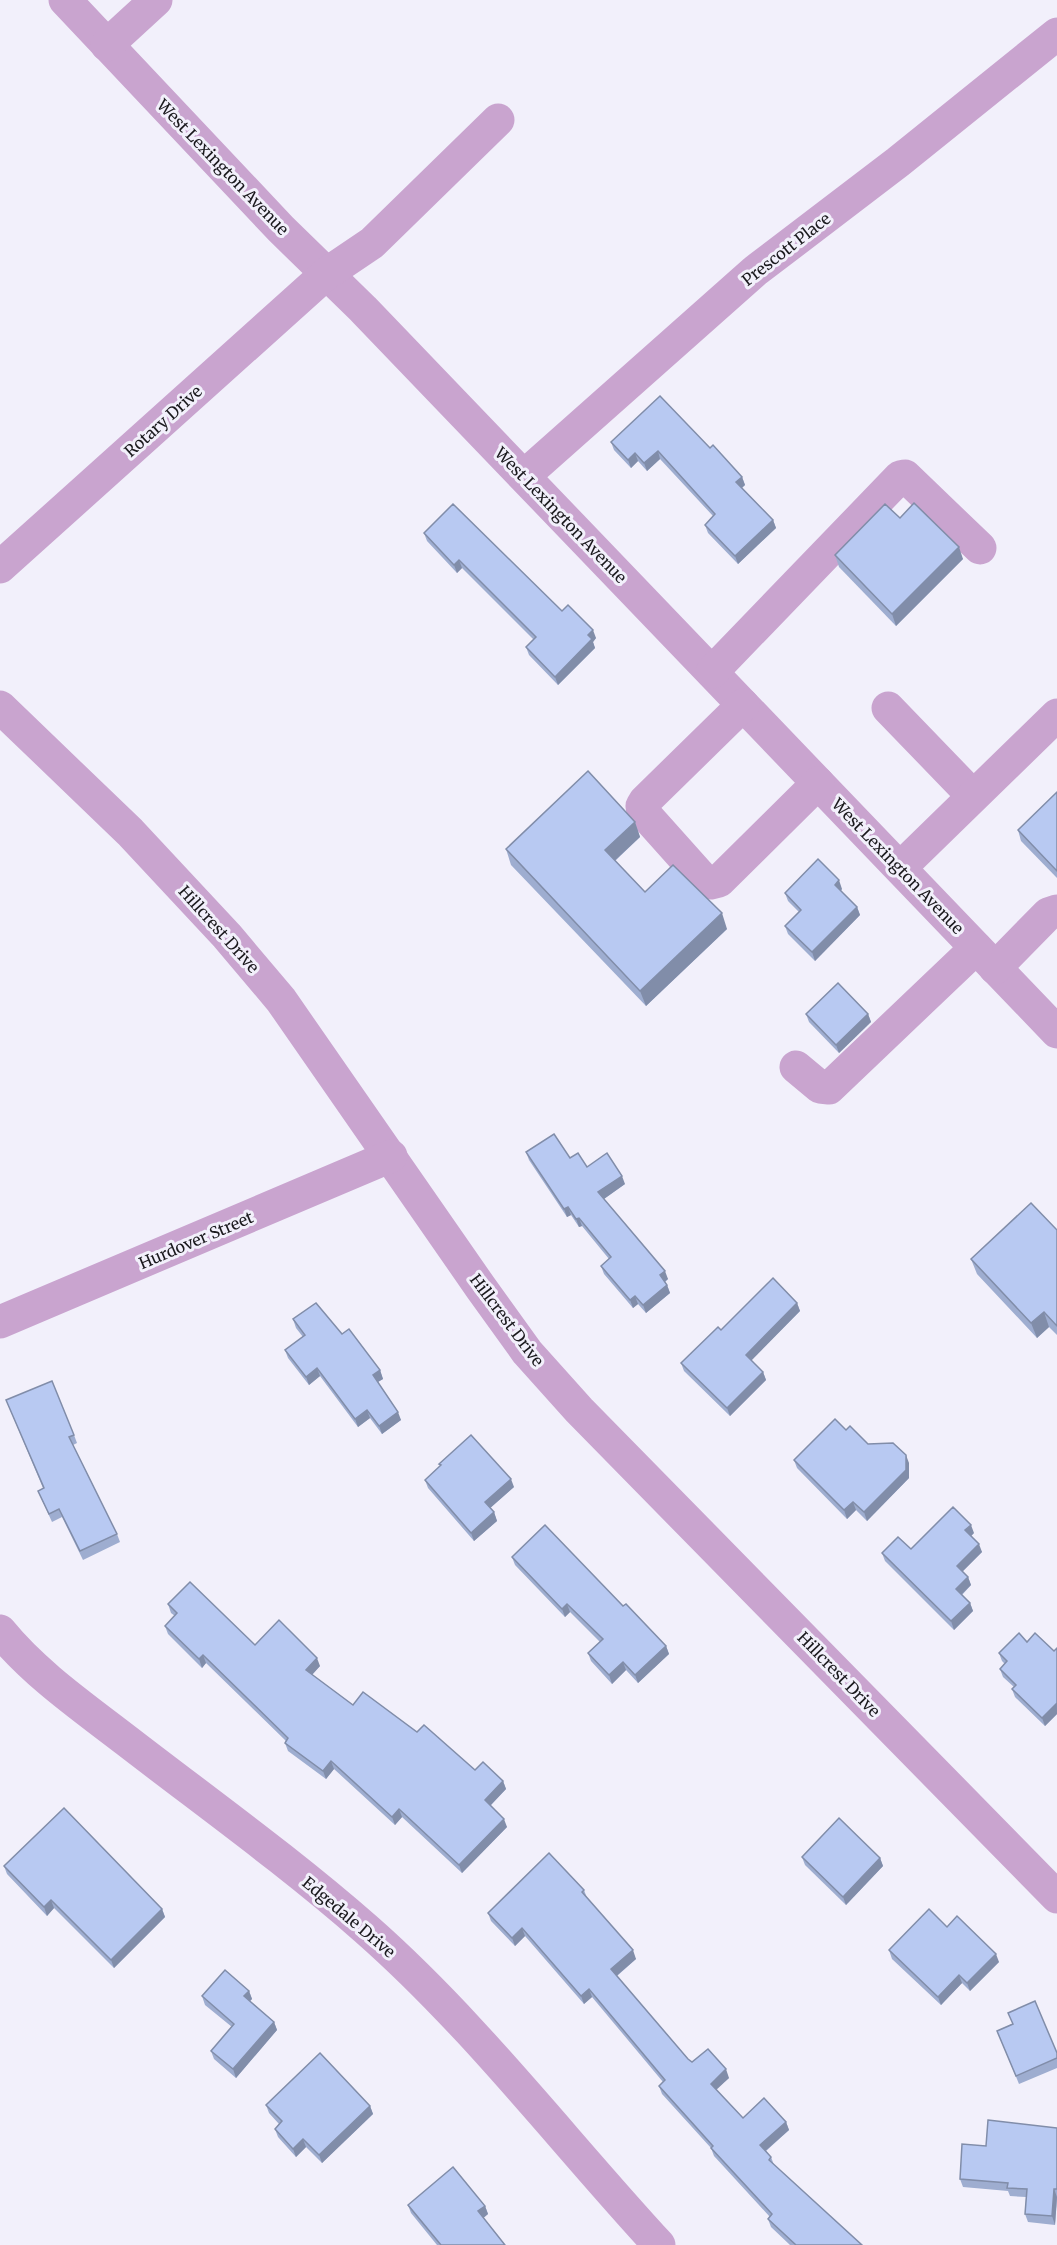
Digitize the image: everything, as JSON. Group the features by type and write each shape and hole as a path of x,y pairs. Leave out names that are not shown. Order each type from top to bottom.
{"street":[{"name":"West Lexington Avenue","path":"65,0 1057,1032"},
{"path":"107,45 156,0"},
{"name":"Prescott Place","path":"524,476 755,272 898,162 1057,34"},
{"name":"Rotary Drive","path":"0,567 326,274 372,243 498,120"},
{"path":"712,672 900,477 905,476 980,548"},
{"path":"743,705 642,806 643,812 702,878 711,883 719,881 818,783"},
{"name":"Hillcrest Drive","path":"0,707 130,832 227,936 281,1000 391,1156 480,1288 527,1352 579,1410 1057,1897"},
{"path":"888,708 973,796"},
{"path":"900,868 1057,715"},
{"path":"796,1067 820,1088 829,1088 986,958 1047,914 1057,911"},
{"name":"Hurdover Street","path":"0,1322 391,1156"},
{"name":"Edgedale Drive","path":"0,1631 18,1653 71,1697 365,1928 423,1982 488,2050 599,2180 660,2245"}],"building":[{"path":"660,396 710,448 713,445 742,477 736,482 773,520 735,556 705,525 715,514 658,451 644,463 635,453 628,460 611,442"},
{"path":"914,503 959,547 892,614 835,555 885,504 900,518"},
{"path":"453,504 562,611 568,605 593,630 588,635 592,639 555,677 526,647 536,637 459,560 454,565 424,533"},
{"path":"588,771 635,822 605,850 645,892 673,865 722,913 640,991 506,849"},
{"path":"1057,792 1057,871 1018,830"},
{"path":"818,859 839,880 835,885 857,907 812,952 785,926 801,910 785,893"},
{"path":"838,983 868,1014 836,1045 806,1014"},
{"path":"554,1134 570,1158 578,1153 587,1167 607,1153 622,1176 598,1192 665,1271 660,1275 667,1285 643,1305 635,1296 630,1300 601,1266 611,1257 579,1218 576,1219 568,1207 564,1209 526,1152"},
{"path":"1031,1203 1057,1230 1057,1326 1044,1312 1031,1323 971,1259"},
{"path":"773,1278 797,1303 746,1355 763,1372 727,1408 681,1363 718,1327 721,1330"},
{"path":"316,1303 342,1334 349,1329 380,1370 373,1375 398,1412 379,1426 367,1410 355,1419 317,1368 306,1377 285,1350 305,1335 293,1319"},
{"path":"52,1381 74,1435 69,1437 117,1534 80,1551 59,1509 49,1514 38,1491 44,1488 6,1400"},
{"path":"835,1419 846,1430 850,1426 868,1444 893,1443 906,1455 906,1470 864,1512 853,1502 844,1510 794,1460"},
{"path":"471,1435 511,1479 485,1502 494,1512 471,1533 425,1480"},
{"path":"953,1507 971,1525 965,1530 979,1544 957,1566 968,1577 956,1589 970,1603 951,1621 882,1553 898,1537 911,1549"},
{"path":"545,1525 623,1606 626,1604 666,1646 635,1675 623,1662 609,1675 588,1653 603,1639 567,1604 562,1609 512,1557"},
{"path":"190,1582 255,1645 279,1620 317,1658 306,1670 353,1705 363,1692 417,1732 424,1725 475,1770 483,1762 503,1781 485,1800 504,1819 459,1865 399,1809 392,1817 331,1761 323,1771 285,1743 288,1738 203,1655 199,1659 165,1626 177,1613 168,1604"},
{"path":"1019,1633 1027,1642 1035,1633 1054,1651 1057,1648 1057,1703 1042,1718 1012,1689 1016,1685 1000,1669 1007,1661 999,1653"},
{"path":"64,1808 162,1909 111,1960 51,1900 44,1907 4,1866"},
{"path":"839,1818 880,1858 843,1897 802,1857"},
{"path":"549,1853 584,1890 582,1892 633,1950 611,1969 688,2059 692,2062 708,2049 726,2069 711,2084 743,2118 764,2098 786,2122 760,2145 771,2157 769,2160 862,2245 796,2245 768,2219 772,2214 711,2148 713,2146 659,2086 665,2080 589,1989 581,1996 522,1928 512,1938 488,1913"},
{"path":"929,1909 947,1927 957,1916 996,1954 967,1983 959,1975 938,1997 889,1950"},
{"path":"225,1970 249,1991 244,1996 274,2022 233,2069 211,2051 234,2024 202,1996"},
{"path":"1035,2001 1057,2053 1057,2058 1016,2076 997,2031 1013,2024 1008,2013"},
{"path":"320,2053 370,2106 319,2155 303,2139 293,2149 275,2129 282,2121 266,2105"},
{"path":"988,2120 1057,2128 1057,2189 1054,2189 1052,2216 1025,2214 1027,2189 1007,2188 1008,2183 960,2179 962,2144 986,2146"},
{"path":"453,2167 485,2206 478,2211 505,2245 441,2245 408,2205"}]}
